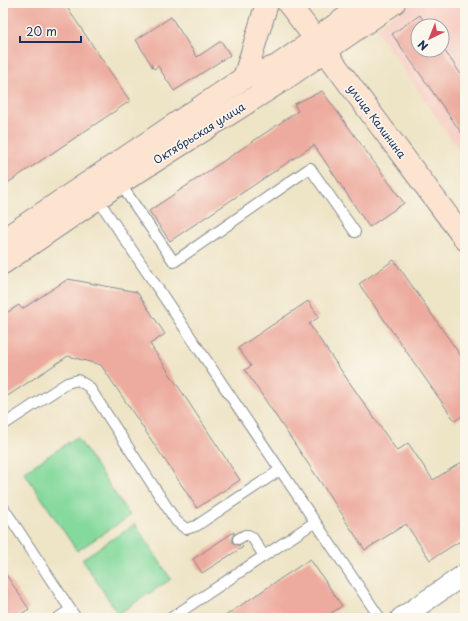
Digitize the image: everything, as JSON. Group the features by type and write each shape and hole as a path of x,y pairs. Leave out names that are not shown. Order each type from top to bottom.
{"street":[{"path":"244,78 267,3"},
{"name":"улица Калинина","path":"288,3 465,238"},
{"name":"Октябрьская улица","path":"3,240 286,78 367,3"},
{"name":"Октябрьская улица","path":"3,262 97,198 115,176 244,78 277,66 321,45 394,3"},
{"path":"401,618 465,574"}],"lane":[{"path":"115,176 174,262 310,168 354,232"},
{"path":"97,198 380,618"},
{"path":"3,425 67,383 78,380 89,387 176,521 186,529 196,526 280,470"},
{"path":"3,507 73,614 58,618"},
{"path":"171,618 315,522"},
{"path":"238,540 245,535 252,537 264,556"}],"shaded area":[{"path":"411,3 465,3 465,159 375,28"}],"green space":[{"path":"77,437 130,516 77,551 24,472"},
{"path":"135,524 171,579 118,614 82,559"}],"building":[{"path":"3,3 64,3 130,101 3,186"},
{"path":"171,17 197,57 221,41 230,55 174,91 158,66 154,69 136,40"},
{"path":"410,22 410,58 450,58 465,80 465,138 392,34"},
{"path":"322,91 404,203 369,227 314,145 170,241 149,211 298,111 294,104"},
{"path":"394,260 465,362 465,414 455,421 359,284"},
{"path":"68,279 137,292 165,334 150,344 240,480 197,508 101,365 68,356 3,399 3,315 19,305 22,309"},
{"path":"308,301 319,317 309,324 397,451 408,443 433,480 465,460 465,538 430,560 406,524 365,550 245,370 251,366 238,348"},
{"path":"234,532 232,539 233,543 243,547 202,573 193,559"},
{"path":"310,559 342,606 324,618 222,618"},
{"path":"3,570 29,609 15,618 3,618"}]}
